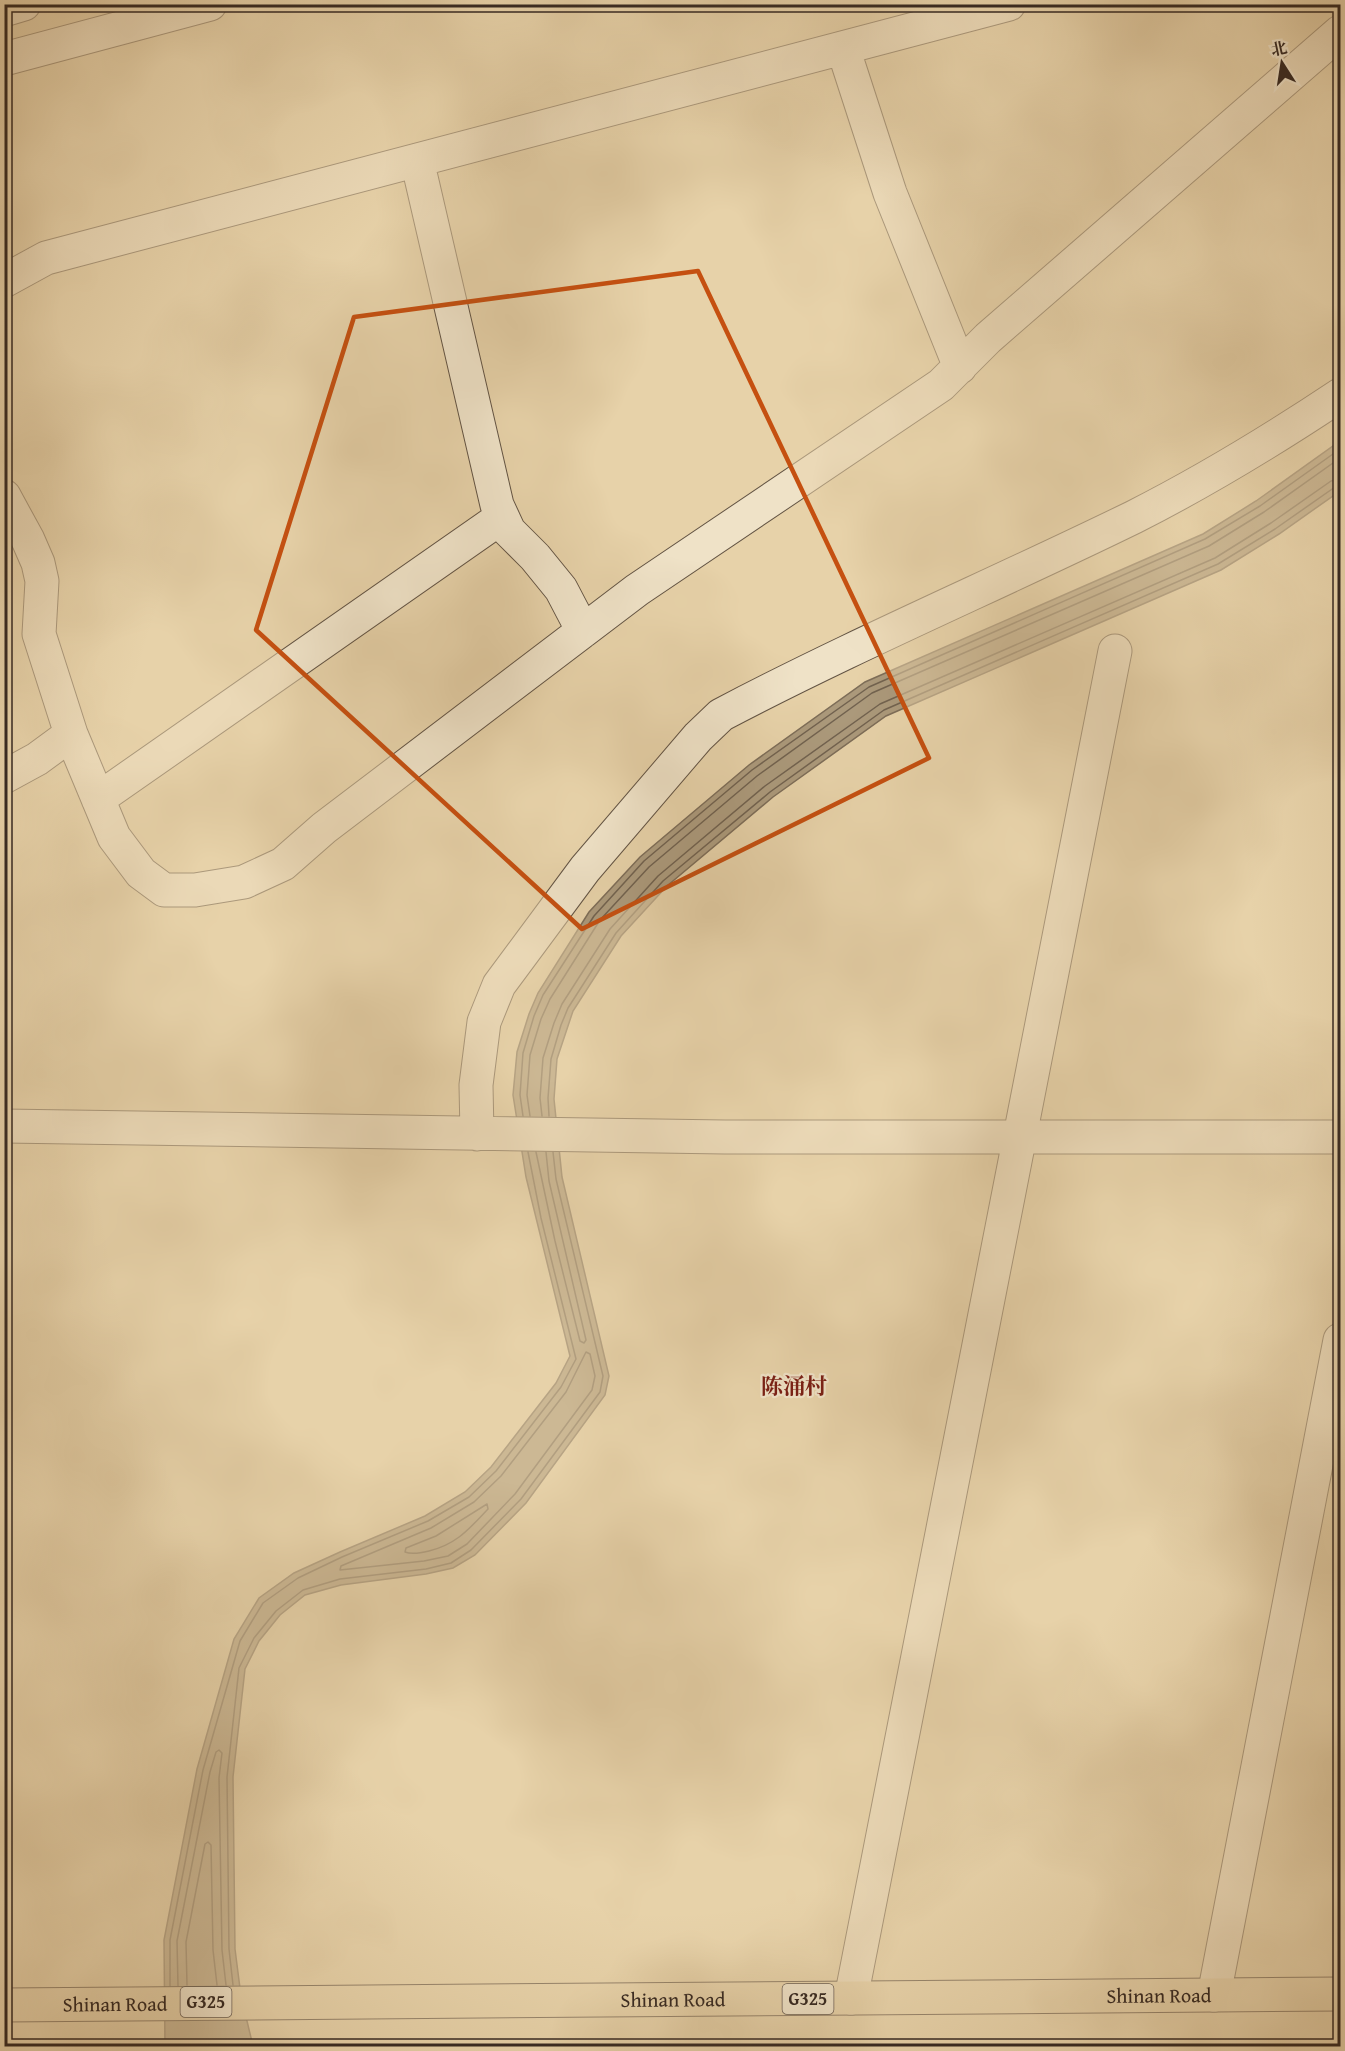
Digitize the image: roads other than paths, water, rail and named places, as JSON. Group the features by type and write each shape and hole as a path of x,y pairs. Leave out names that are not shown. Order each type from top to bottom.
{"highway":[{"name":"Shinan Road","path":"4,2005 1341,1994"}],"street":[{"path":"4,10 24,4"},
{"path":"4,59 210,4"},
{"path":"4,281 46,258 1009,4"},
{"path":"4,496 38,563 42,581 39,634 71,734 114,837 141,873 164,890 195,890 243,882 283,864 324,828 637,590 941,385 988,338 1341,32"},
{"path":"843,48 890,193 960,367"},
{"path":"417,160 497,505 509,531 535,557 561,589 583,631"},
{"path":"488,1133 476,1085 484,1022 500,985 585,869 698,737 721,715 944,605 1135,516 1216,472 1341,394"},
{"path":"98,799 502,517"},
{"path":"851,1998 1115,651"},
{"path":"4,777 37,759 71,734"},
{"path":"4,1126 725,1137 1341,1137"},
{"path":"1214,1995 1341,1340"}],"water":[{"path":"1340,441 1340,491 1279,534 1221,570 886,716 773,797 667,886 621,936 573,1011 557,1059 554,1099 562,1177 609,1376 605,1395 526,1503 475,1555 453,1568 426,1574 341,1585 305,1595 280,1615 259,1641 245,1669 233,1777 235,1949 241,1996 253,2046 165,2046 164,1940 197,1769 234,1639 259,1598 294,1573 425,1516 465,1492 491,1467 556,1383 570,1356 526,1177 513,1095 517,1052 529,1014 538,993 589,912 640,857 749,765 865,682 1203,534 1256,501"}],"district":[{"name":"陈涌村","path":"794,1386"}]}
